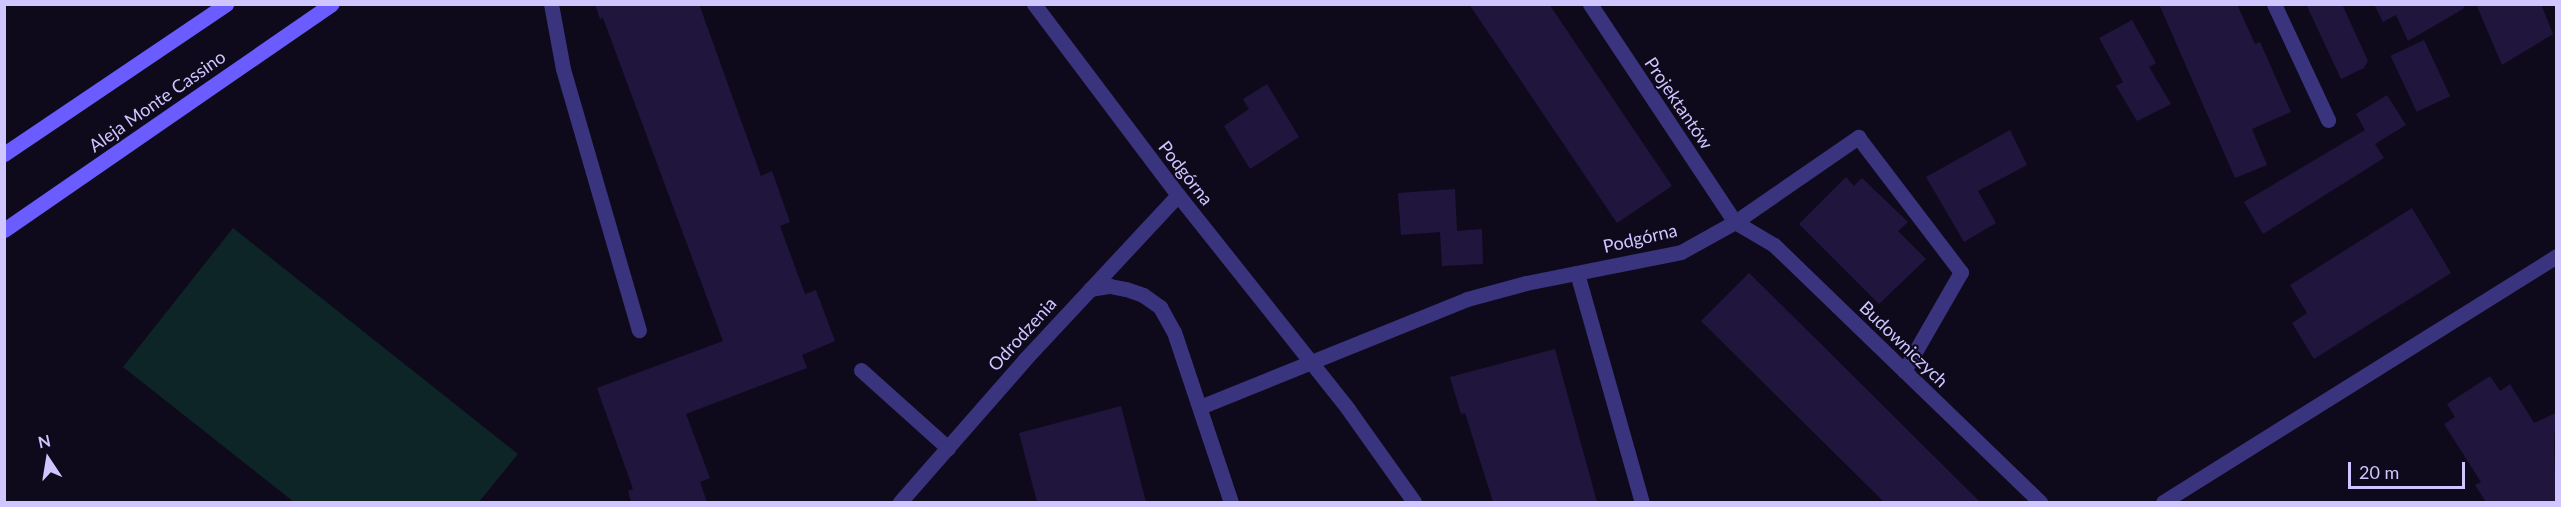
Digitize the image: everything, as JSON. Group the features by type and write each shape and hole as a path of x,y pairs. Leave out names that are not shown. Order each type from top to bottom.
{"street":[{"path":"4,154 226,4"},
{"name":"Aleja Monte Cassino","path":"4,230 332,4"},
{"path":"551,4 563,69 639,330"},
{"name":"Podgórna","path":"1034,4 1178,195 1311,362 1414,502"},
{"name":"Projektantów","path":"1590,4 1735,222"},
{"path":"2274,4 2328,120"},
{"name":"Podgórna","path":"1200,407 1467,299 1681,252 1735,222 1858,137 1961,272 1904,371"},
{"name":"Odrodzenia","path":"900,502 1090,289 1178,195"},
{"name":"Budowniczych","path":"1735,222 1774,245 2040,502"},
{"path":"2163,502 2556,256"},
{"path":"1577,273 1642,502"},
{"path":"1090,289 1110,286 1126,289 1143,295 1160,307 1174,332 1231,502"},
{"path":"861,370 948,448"}],"green space":[{"path":"233,228 518,454 479,502 294,502 123,367"}],"building":[{"path":"595,4 699,4 761,176 772,171 790,222 780,226 805,294 816,290 835,341 802,355 807,368 686,414 710,478 700,482 707,502 631,502 628,491 633,489 597,388 723,341 603,18 600,19"},
{"path":"1469,4 1549,4 1672,186 1617,223"},
{"path":"2159,4 2237,4 2255,44 2260,42 2291,112 2252,129 2267,165 2235,178"},
{"path":"2306,4 2342,4 2368,61 2364,68 2341,79"},
{"path":"2374,4 2465,4 2463,9 2408,41 2396,15 2383,22"},
{"path":"2476,4 2541,4 2553,34 2502,65"},
{"path":"2132,20 2156,63 2149,67 2171,104 2137,121 2116,86 2123,82 2099,38"},
{"path":"2424,40 2450,96 2417,112 2390,56"},
{"path":"1267,84 1299,137 1250,169 1224,126 1249,109 1243,99"},
{"path":"2387,95 2406,125 2375,144 2384,158 2263,234 2244,202 2365,130 2356,114"},
{"path":"2010,130 2027,165 1978,191 1996,223 1964,242 1926,177"},
{"path":"1846,177 1854,186 1862,178 1908,222 1898,231 1926,259 1879,304 1799,224"},
{"path":"1455,189 1457,231 1482,229 1483,264 1442,266 1440,232 1401,235 1398,193"},
{"path":"2412,208 2451,273 2314,359 2292,323 2307,313 2290,285"},
{"path":"1749,273 1980,502 1884,502 1701,321"},
{"path":"1555,349 1597,502 1493,502 1465,413 1461,414 1450,377"},
{"path":"2490,376 2500,391 2510,384 2534,423 2556,413 2554,444 2556,502 2486,502 2475,485 2481,482 2444,424 2455,417 2447,404"},
{"path":"1121,406 1146,502 1037,502 1019,433"}]}
